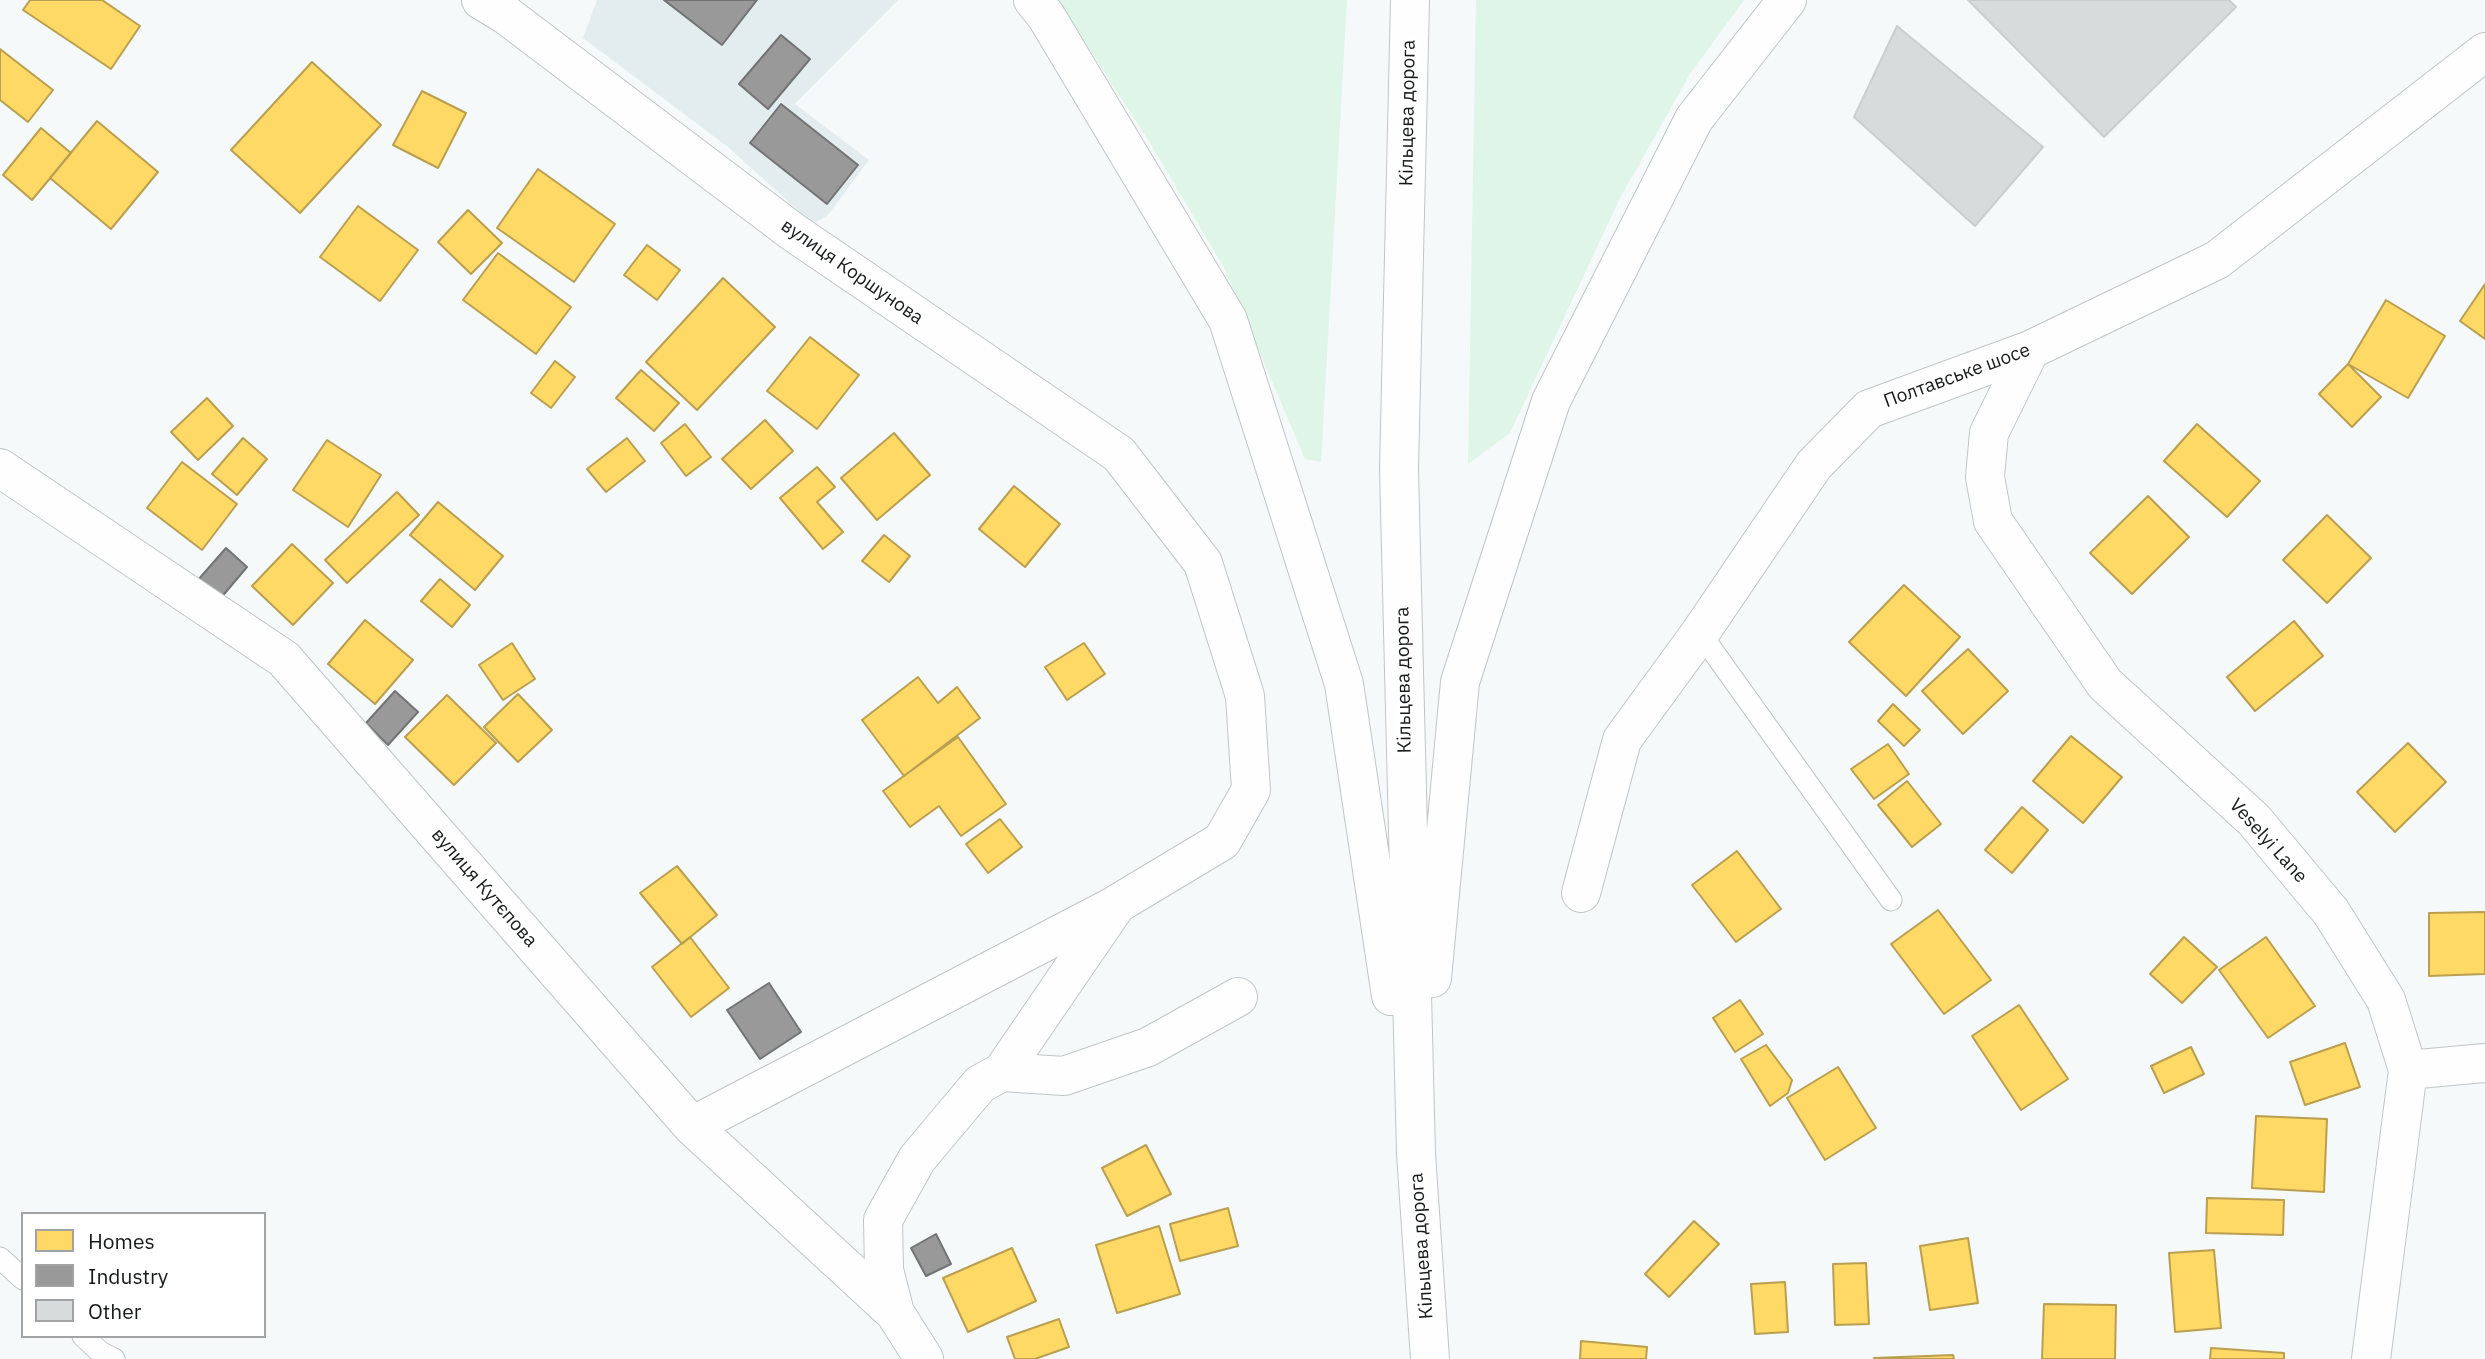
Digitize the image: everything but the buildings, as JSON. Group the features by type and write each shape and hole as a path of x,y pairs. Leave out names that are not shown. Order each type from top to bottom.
{"main road":[{"name":"вулиця Коршунова","path":"481,0 506,15 793,232 1119,454 1203,562 1245,696 1251,790 1222,841 1117,904"},
{"path":"1032,0 1053,28 1228,320 1344,684 1416,1154"},
{"name":"Кільцева дорога","path":"1410,0 1399,469 1416,1154 1430,1359"},
{"path":"1416,1154 1460,682 1551,401 1694,119 1787,0"},
{"name":"Полтавське шосе","path":"1580,893 1622,740 1700,634 1814,466 1869,409 2030,350 2217,260 2485,52"},
{"name":"Veselyi Lane","path":"2030,350 1989,433 1985,477 1993,522 2105,684 2254,820 2331,912 2386,1000 2408,1070 2371,1359"},
{"name":"вулиця Кутєпова","path":"0,468 284,659 692,1126 895,1312 924,1359"},
{"path":"692,1126 1117,904"},
{"path":"895,1312 884,1270 883,1220 916,1159 980,1084 1002,1072 1117,904"},
{"path":"1002,1072 1064,1076 1148,1047 1238,997"},
{"path":"2408,1070 2485,1063"}],"lane":[{"path":"1700,634 1891,900"},
{"path":"0,1258 21,1277"},
{"path":"85,1338 100,1352 114,1359"}],"shaded area":[{"path":"597,0 898,0 795,104 869,160 828,215 813,224 728,147 583,38"}],"green space":[{"path":"1058,0 1347,0 1321,462 1305,459 1224,268 1150,143"},
{"path":"1476,0 1744,0 1690,74 1620,198 1510,433 1468,464"}]}
